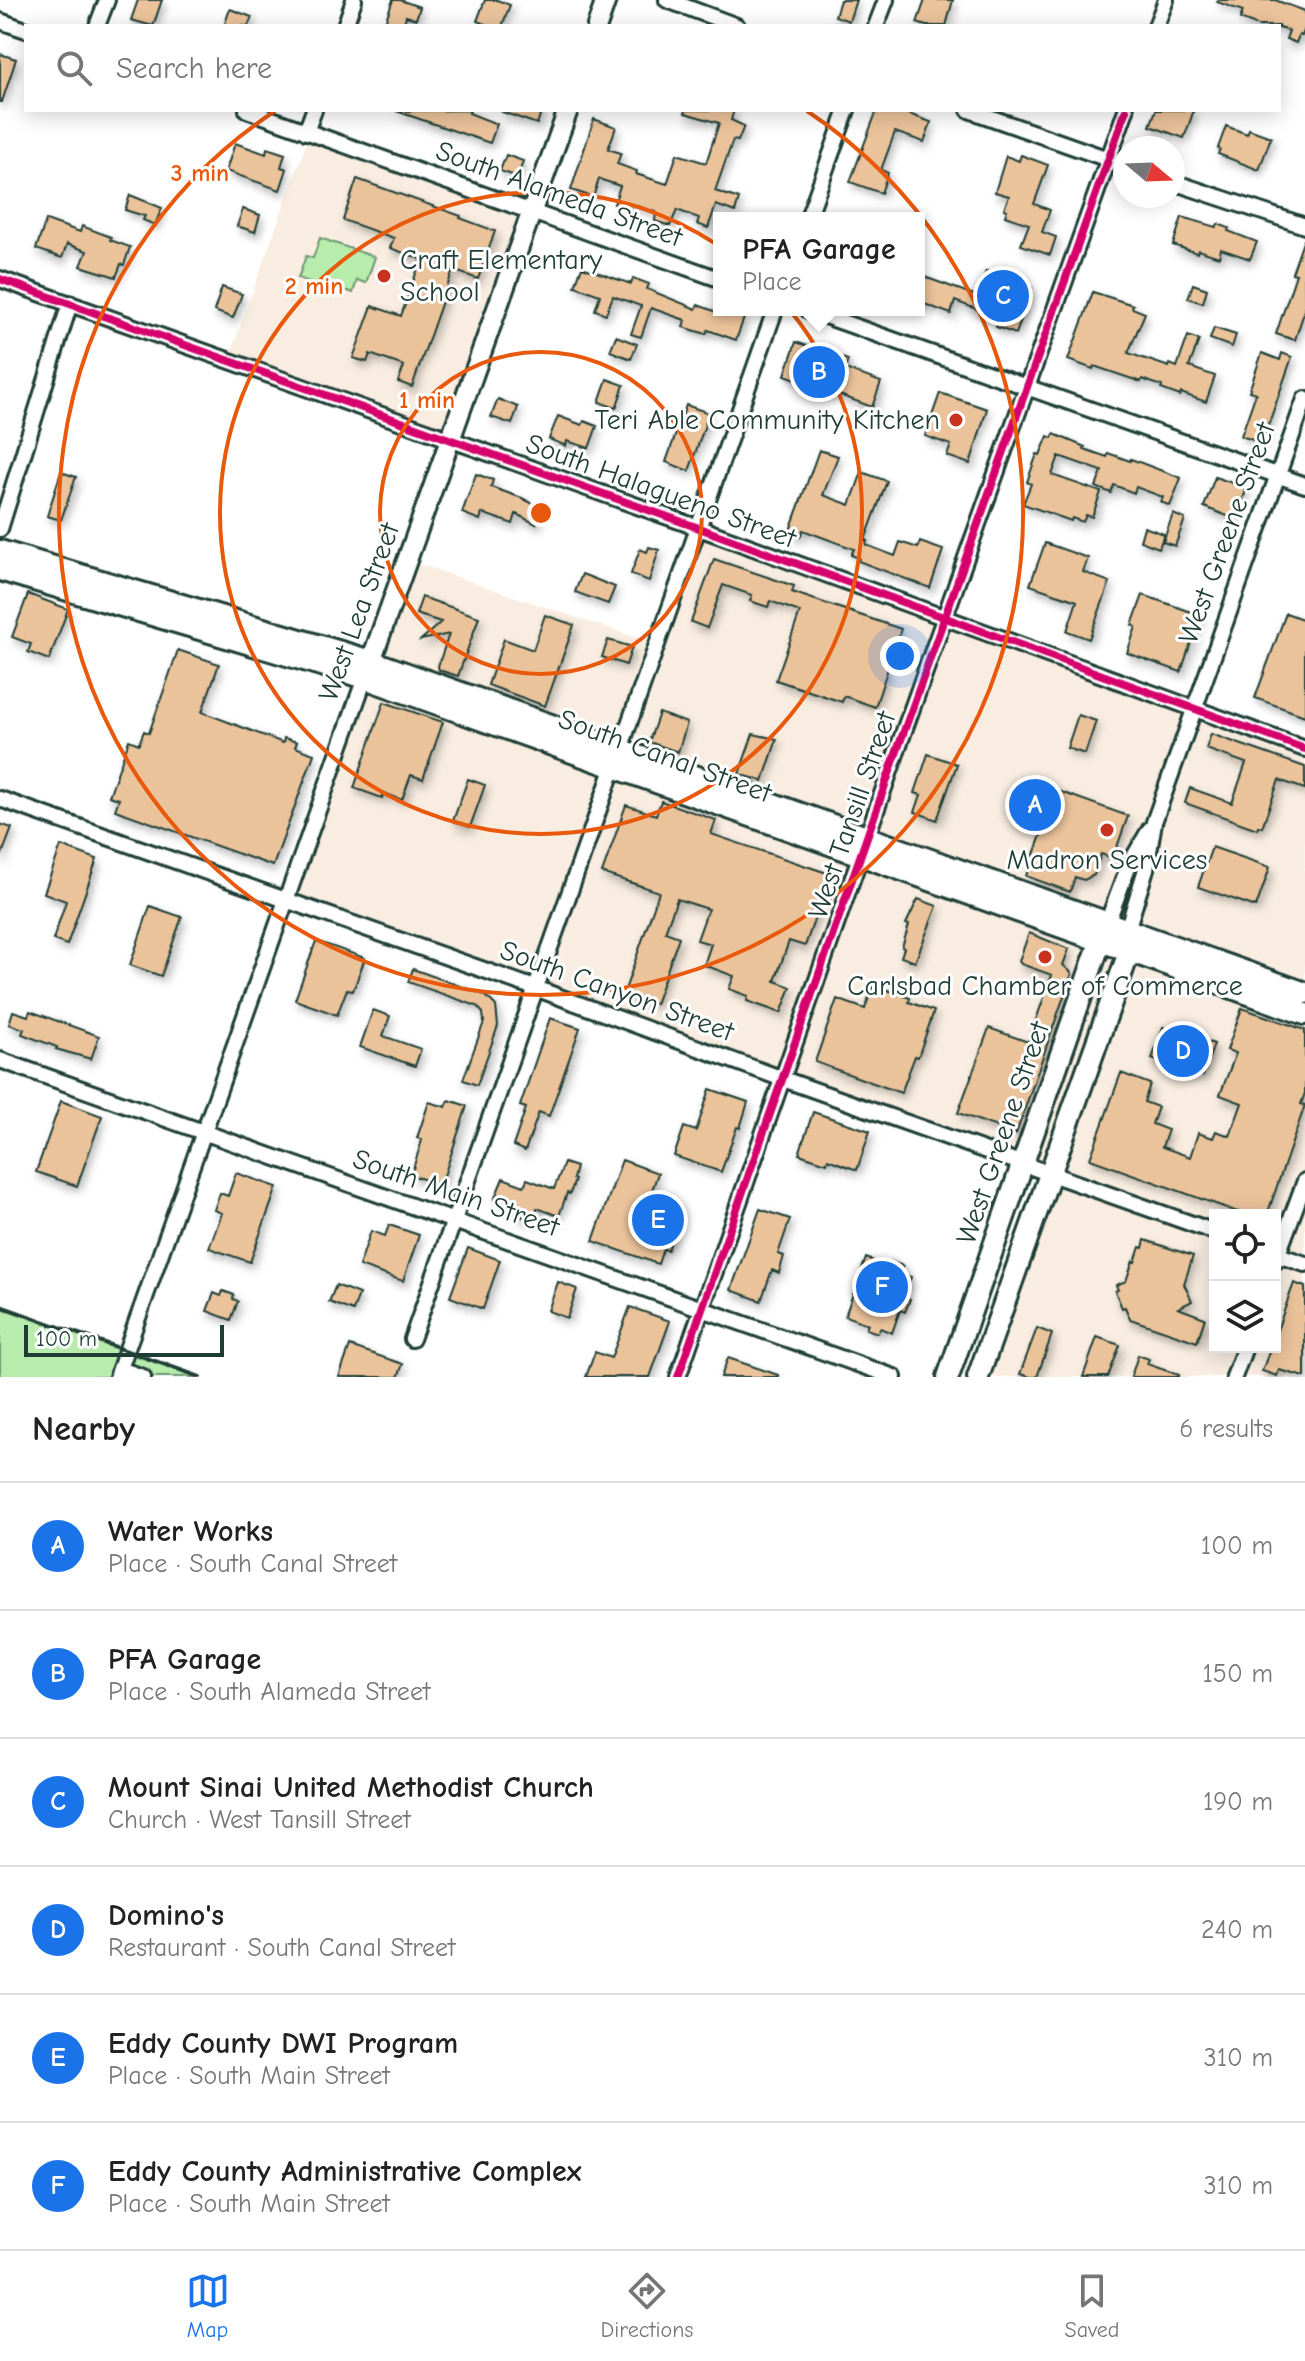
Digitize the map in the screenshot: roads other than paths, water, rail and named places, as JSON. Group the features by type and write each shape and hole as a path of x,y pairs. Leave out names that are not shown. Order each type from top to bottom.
{"highway":[{"name":"South Canal Street","path":"0,551 368,670 1104,932 1129,952 1305,1014"},
{"name":"South Canal Street","path":"0,570 368,670"},
{"name":"South Canal Street","path":"1104,932 1127,930 1305,993"},
{"name":"West Greene Street","path":"978,1377 1129,952 1127,930"},
{"name":"West Greene Street","path":"948,1377 1104,932"}],"main road":[{"path":"598,24 606,0"},
{"name":"West Lea Street","path":"368,670 567,112"}],"street":[{"path":"98,24 107,0"},
{"path":"346,24 354,0"},
{"path":"667,0 732,24"},
{"path":"877,24 886,0"},
{"path":"1157,24 1166,0"},
{"path":"0,21 24,29"},
{"name":"South Alameda Street","path":"252,112 713,277"},
{"path":"306,132 313,112"},
{"path":"810,212 846,112"},
{"path":"975,112 1113,161"},
{"name":"West Tansill Street","path":"678,1377 1125,112"},
{"path":"1185,186 1305,226"},
{"name":"South Halagueno Street","path":"0,279 699,528 1305,749"},
{"path":"0,529 70,303"},
{"path":"412,1339 773,316"},
{"path":"825,316 1305,485"},
{"name":"West Greene Street","path":"1127,930 1146,869 1154,822 1305,399"},
{"name":"West Lea Street","path":"119,1373 368,670"},
{"name":"South Canyon Street","path":"0,799 1209,1230"},
{"name":"West Greene Street","path":"1104,932 1129,865 1154,822"},
{"name":"South Main Street","path":"0,1060 894,1377"},
{"path":"1281,1244 1305,1181"},
{"path":"1281,1258 1305,1264"},
{"path":"1234,1377 1243,1353"},
{"path":"119,1373 143,1377"}],"railway":[{"path":"0,1306 200,1377"}],"place":[{"name":"Craft Elementary School","path":"384,276"},
{"name":"Mount Sinai United Methodist Church","path":"1003,296"},
{"name":"PFA Garage","path":"819,372"},
{"name":"Teri Able Community Kitchen","path":"956,420"},
{"name":"Water Works","path":"1035,805"},
{"name":"Madron Services","path":"1107,830"},
{"name":"Carlsbad Chamber of Commerce","path":"1045,957"},
{"name":"Domino's","path":"1183,1051"},
{"name":"Eddy County DWI Program","path":"658,1220"},
{"name":"Eddy County Administrative Complex","path":"882,1287"}]}
